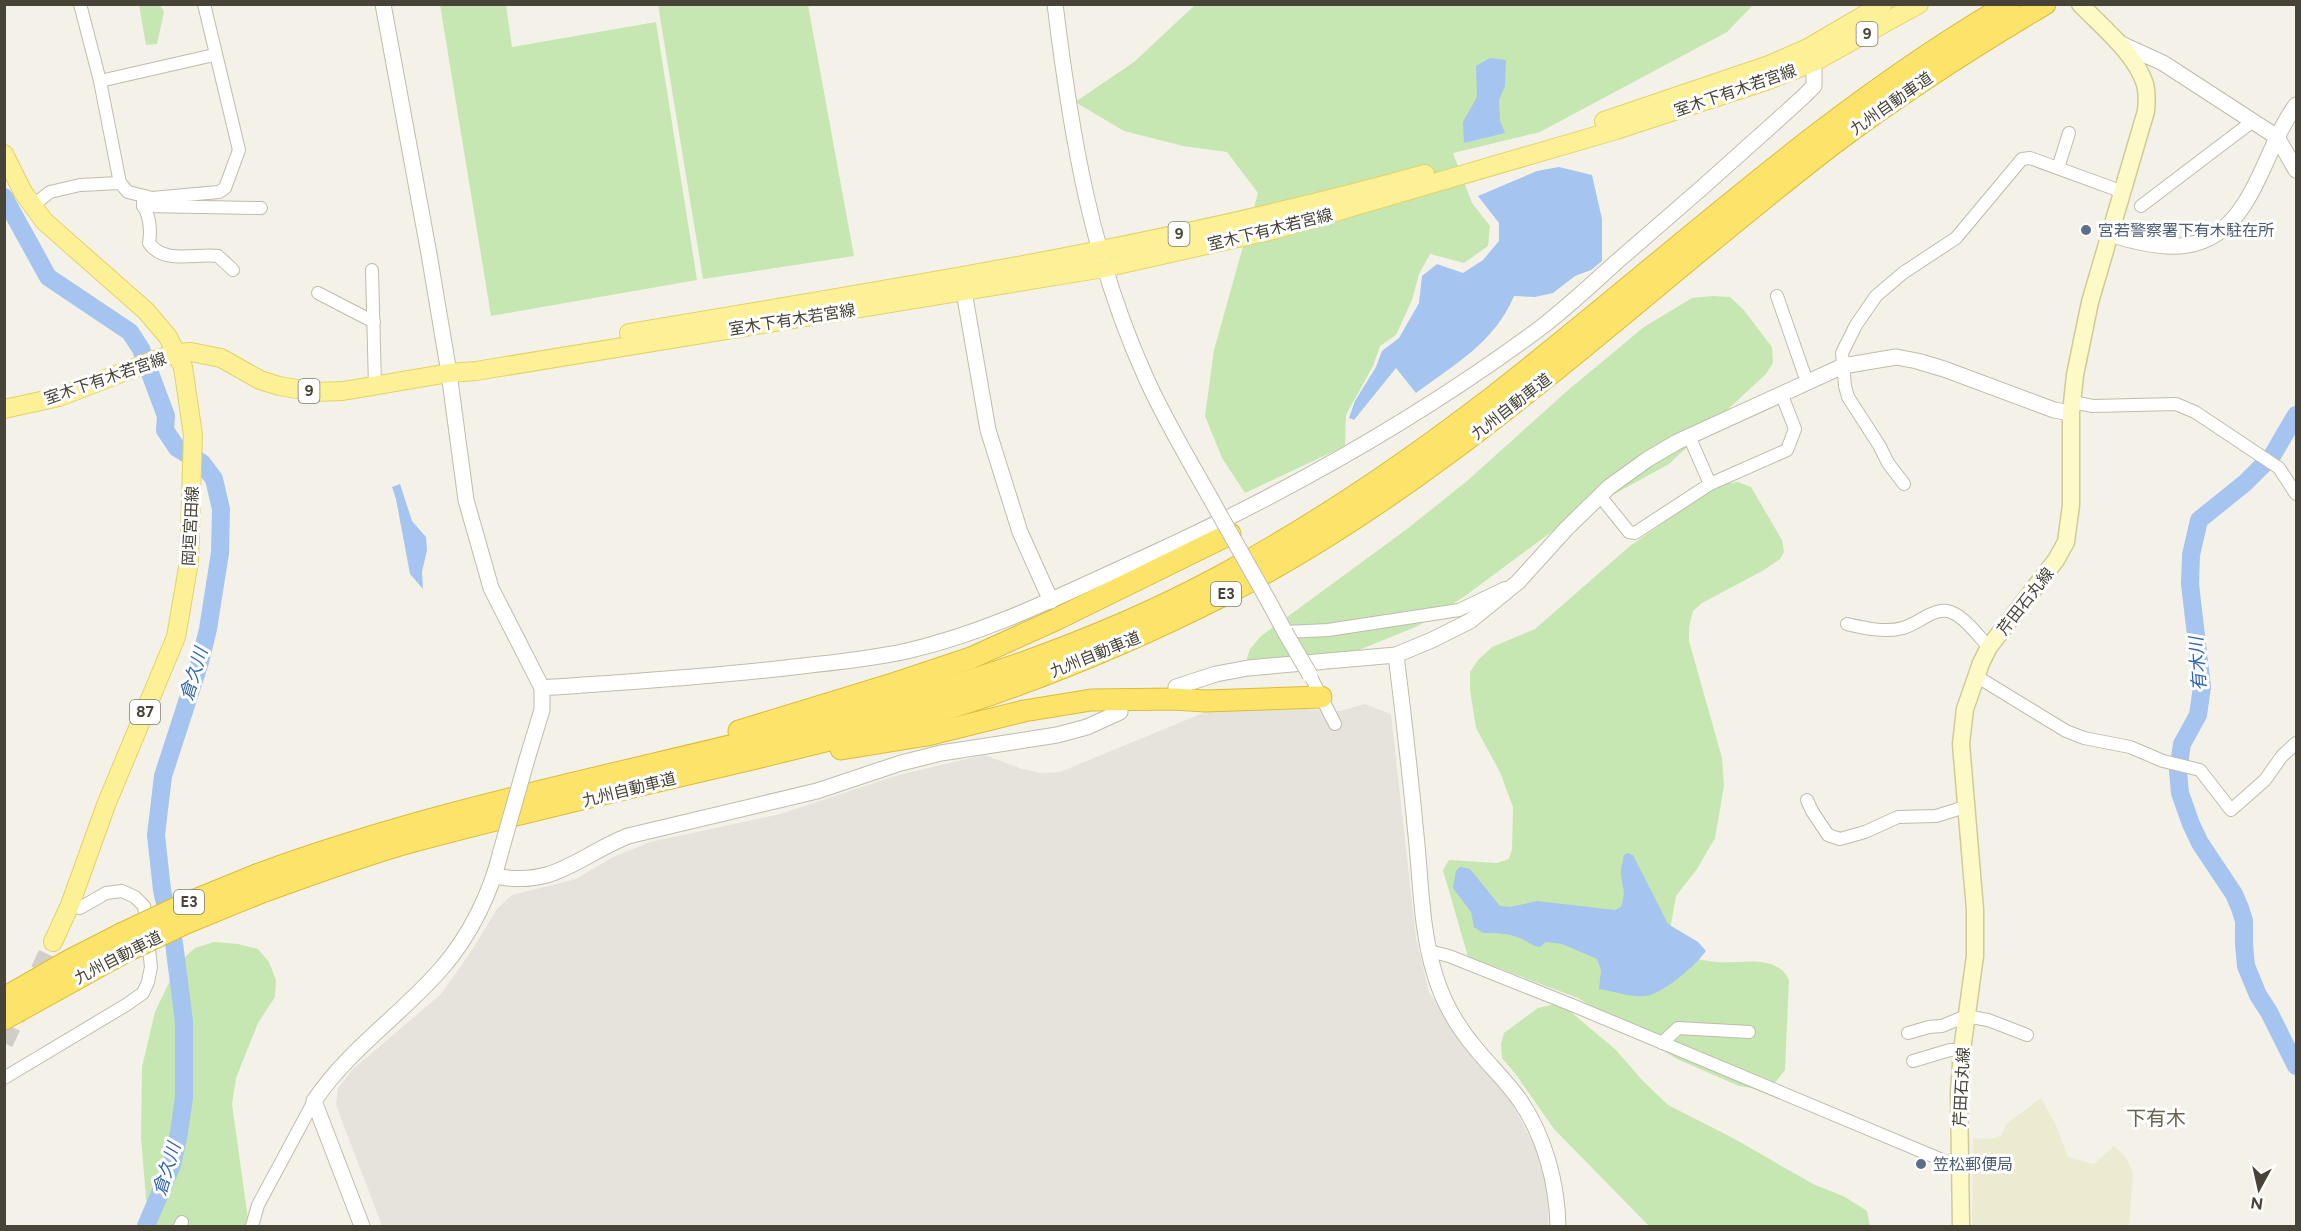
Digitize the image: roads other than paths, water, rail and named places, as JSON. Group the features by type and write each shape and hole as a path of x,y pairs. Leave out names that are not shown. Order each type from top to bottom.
{"highway":[{"name":"九州自動車道","path":"261,883 330,848 387,831 540,791 858,715 947,689 1070,645 1137,617 1218,578 1310,525 1378,481 1432,442 1493,396 1823,129 1901,73 2009,4"},
{"name":"九州自動車道","path":"4,1019 183,905 406,843 843,737 954,706 1018,685 1095,654 1225,595 1318,541 1446,456 1578,353 1834,144 1909,89 2046,4"},
{"path":"540,791 971,658 1055,620 1223,537"},
{"path":"584,800 656,789 834,750 927,735 1058,705 1091,700 1205,701 1322,697"},
{"name":"九州自動車道","path":"4,999 70,960 124,942"}],"main road":[{"name":"室木下有木若宮線","path":"1101,259 1177,235 1353,194 1573,132 1769,65 1808,48 1883,4"},
{"name":"室木下有木若宮線","path":"4,409 59,397 176,353 206,353 221,358 260,380 299,390 328,392 488,369 1273,230 1616,130 1766,81 1814,62 1919,4"},
{"name":"芹田石丸線","path":"1961,1227 1959,1093 1962,1050 1975,956 1975,910 1961,744 1965,709 1989,647 2056,560 2066,542 2071,505 2072,408 2081,340 2144,123 2147,99 2145,84 2140,72 2116,42 2080,4"},
{"name":"岡垣宮田線","path":"4,154 32,206 56,232 146,311 168,337 183,367 192,416 194,444 189,562 177,637 106,805 70,905 53,942"}],"street":[{"path":"80,4 100,81 120,183 128,192 143,201 261,208"},
{"path":"143,201 152,198 219,192 225,188 239,150 214,55 204,4"},
{"path":"252,1227 258,1205 314,1101 342,1064 442,968 468,933 495,876 542,710 542,688 490,588 466,500 449,373 383,4"},
{"path":"1055,4 1073,140 1101,259 1118,310 1146,379 1217,510 1223,537 1269,602 1335,724"},
{"path":"2116,42 2163,63 2277,137 2296,170"},
{"path":"100,81 214,55"},
{"path":"542,688 747,673 826,664 905,651 969,634 1051,601 1176,543 1350,454 1425,408 1541,327 1694,196 1804,96 1814,86 1814,62"},
{"path":"2110,234 2160,247 2180,247 2201,242 2218,232 2233,220 2246,202 2277,137 2296,105"},
{"path":"2141,206 2253,121"},
{"path":"2058,168 2069,133"},
{"path":"1904,484 1855,410 1845,386 1842,353 1856,325 1876,296 1903,273 1956,238 2022,159 2030,158 2123,192"},
{"path":"32,206 50,192 80,185 120,183"},
{"path":"143,201 147,210 149,243 153,249 162,255 218,256 233,270"},
{"path":"372,270 375,386"},
{"path":"963,284 988,430 1020,532 1051,601"},
{"path":"318,293 374,322"},
{"path":"1777,296 1807,382"},
{"path":"1176,687 1216,674 1248,668 1396,655 1470,621 1518,582 1600,496 1648,459 1689,436 1782,393 1843,366 1868,360 1896,357 1917,361 2054,410 2093,406 2176,404 2195,412 2279,468 2296,494"},
{"path":"1600,496 1629,532 1635,533 1710,484 1786,450 1795,429 1782,393"},
{"path":"1689,436 1710,484"},
{"path":"1285,632 1329,630 1459,610 1518,582"},
{"path":"1847,624 1866,629 1901,629 1919,623 1940,610 1949,611 1967,624 1989,647"},
{"path":"1396,655 1429,951 1435,975 1443,997 1457,1022 1475,1048 1520,1101 1533,1122 1542,1141 1556,1191 1558,1227"},
{"path":"1976,676 2066,731 2084,738 2130,747 2163,761 2192,766 2200,770 2231,810 2265,780 2282,756 2296,743"},
{"path":"495,876 516,880 551,875 565,870 605,845 628,836 817,791 901,763 941,753 1057,735 1087,727 1120,712"},
{"path":"1807,800 1828,835 1840,839 1865,832 1898,817 1936,816 1965,807"},
{"path":"4,1078 126,1005 142,993 148,982 152,967 144,906 135,897 122,891 106,893 80,908 70,905"},
{"path":"1429,951 1449,956 1572,1005 1959,1167"},
{"path":"1908,1033 1942,1026 1966,1016 1988,1020 2027,1035"},
{"path":"1662,1043 1678,1028 1749,1032"},
{"path":"1913,1062 1950,1050 1962,1050"},
{"path":"314,1101 362,1227"}],"water":[{"path":"1490,58 1506,60 1505,86 1499,100 1500,121 1505,133 1464,143 1463,122 1477,97 1476,66"},
{"path":"1559,167 1592,175 1602,219 1602,261 1591,270 1575,276 1553,293 1535,297 1514,296 1496,327 1485,339 1459,362 1416,393 1396,368 1354,420 1349,418 1355,401 1376,367 1382,351 1399,338 1419,303 1422,276 1437,264 1463,273 1483,260 1499,241 1499,223 1478,196 1537,171"},
{"path":"400,484 412,521 426,537 427,550 422,572 423,589 410,574 392,487"},
{"path":"1627,853 1633,855 1668,924 1698,942 1706,951 1679,978 1661,990 1646,996 1599,989 1601,970 1597,959 1562,944 1546,942 1540,947 1512,936 1483,933 1474,927 1471,912 1453,888 1456,871 1460,867 1470,869 1500,906 1510,907 1537,901 1615,910 1621,907 1623,901 1621,871 1624,855"}],"waterway":[{"name":"倉久川","path":"4,197 48,277 130,332 141,349 166,416 165,430 177,448 202,463 214,479 221,509 220,553 208,629 200,662 163,776 156,835 162,890 174,943 184,1022 184,1097 172,1165 146,1226"},
{"name":"有木川","path":"2296,415 2272,456 2245,483 2199,520 2191,555 2190,584 2202,687 2198,715 2182,744 2178,771 2180,793 2191,824 2200,843 2234,894 2240,908 2244,921 2246,966 2258,995 2296,1066"}],"tunnel":[{"path":"4,1043 53,942"}],"place":[{"name":"宮若警察署下有木駐在所","path":"2086,230"},
{"name":"笠松郵便局","path":"1921,1164"}],"district":[{"name":"下有木","path":"2156,1118"}]}
